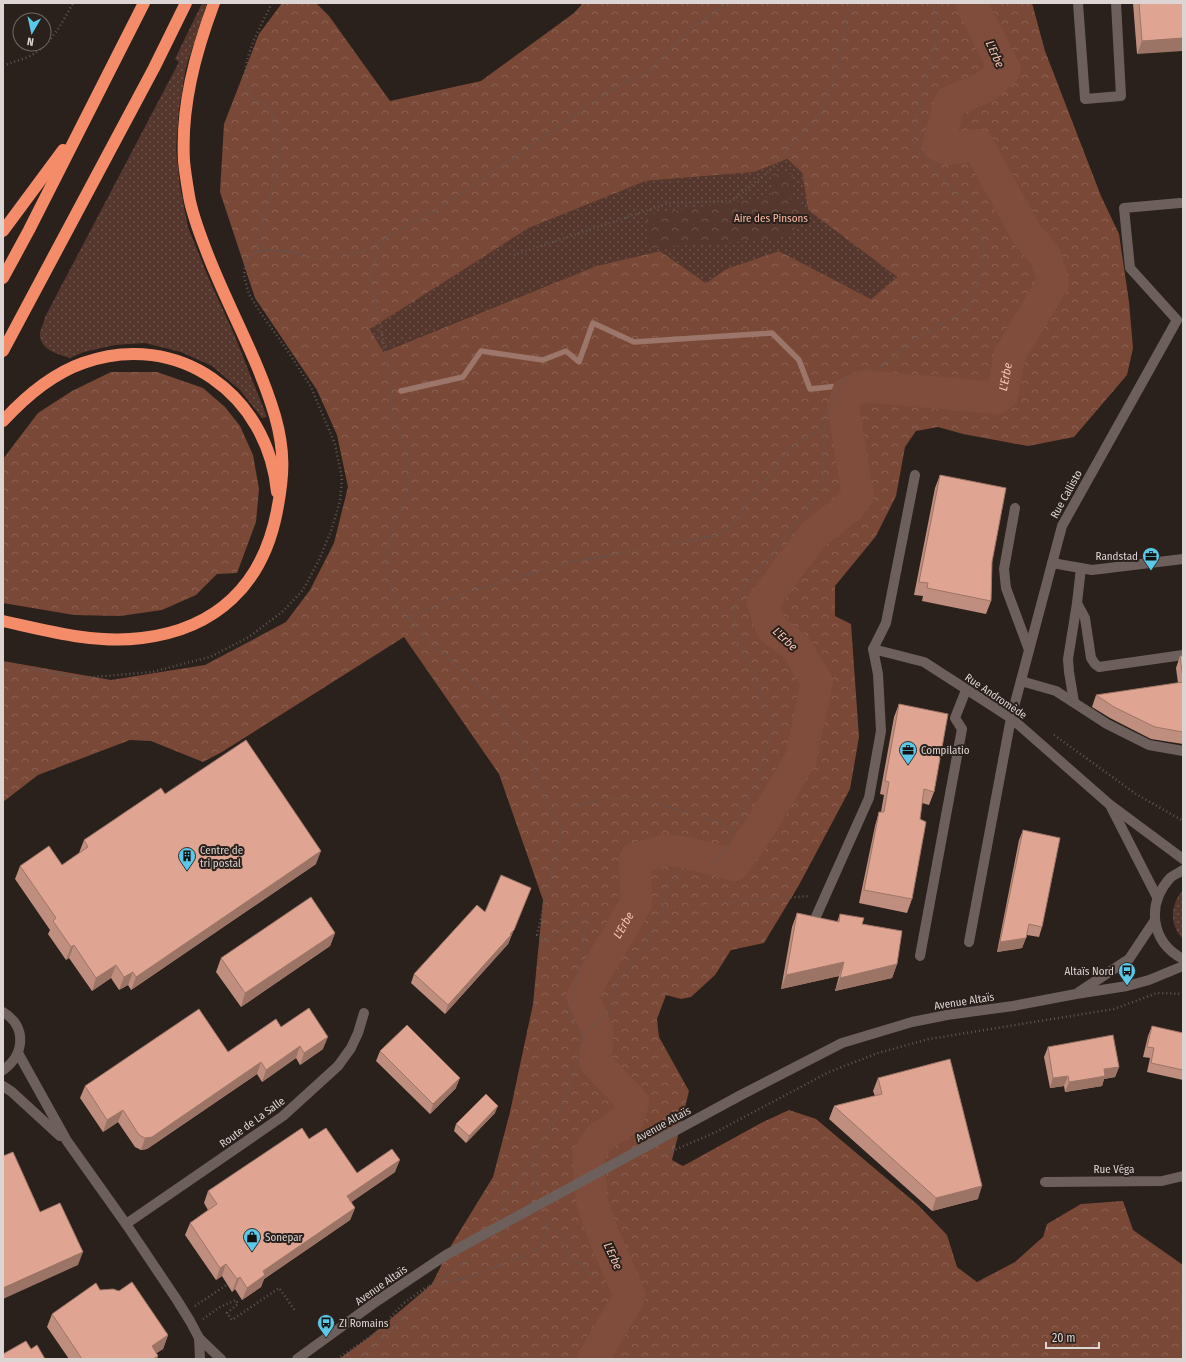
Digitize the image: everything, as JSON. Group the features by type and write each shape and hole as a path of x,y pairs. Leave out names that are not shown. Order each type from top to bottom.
{"highway":[{"path":"3,278 29,230 144,3"},
{"path":"3,352 154,68 186,3"},
{"path":"3,621 62,633 110,639 164,635 188,627 206,618 224,606 243,588 267,549 274,528 283,482 284,464 280,435 256,366 216,278 198,229 190,199 184,162 185,122 190,83 202,37 214,3"},
{"path":"3,231 83,124"},
{"path":"3,422 22,402 42,385 72,368 93,360 118,355 138,354 158,356 190,366 211,376 232,395 250,416 256,426 272,463 276,487 277,514"}],"street":[{"path":"1078,3 1085,99 1121,96 1116,3"},
{"name":"Rue Callisto","path":"969,942 1011,718 1062,526 1177,320 1130,268 1124,208 1180,203"},
{"path":"814,922 869,798 881,731 878,674 873,649 886,623 915,475"},
{"path":"1015,508 1004,569 1006,588 1029,650"},
{"path":"1052,563 1092,570 1183,559"},
{"path":"1074,702 1068,659 1081,568"},
{"path":"1077,603 1085,618 1091,658 1099,667 1183,656"},
{"name":"Rue Andromède","path":"873,649 924,662 1011,718 1109,804 1183,859"},
{"path":"1021,681 1056,691 1107,724 1149,745 1183,751"},
{"path":"920,956 962,729 955,718 966,690"},
{"name":"Rue Andromède","path":"1109,804 1157,897"},
{"path":"1183,870 1171,877 1157,897 1155,920 1160,939 1173,954 1183,959"},
{"name":"Avenue Altaïs","path":"1076,994 1129,959 1155,920"},
{"name":"Avenue Altaïs","path":"297,1359 377,1301 446,1255 741,1095 842,1043 912,1022 1126,986 1149,980 1183,966"},
{"path":"3,1012 13,1019 18,1030 20,1041 18,1053 12,1063 3,1070"},
{"name":"Route de La Salle","path":"126,1224 275,1123 283,1116 338,1066 351,1048 358,1033 364,1013"},
{"path":"18,1053 67,1141 126,1224 185,1313 199,1338 221,1359"},
{"path":"3,1086 12,1092 67,1141"},
{"name":"Rue Véga","path":"1045,1182 1162,1181 1183,1176"},
{"path":"199,1338 200,1359"}],"path":[{"path":"3,66 29,56 40,49 52,37 73,3"},
{"path":"257,252 260,232 277,169 278,149 272,114 268,106 254,99 245,79 251,45 272,3"},
{"path":"3,663 82,678 152,672 210,657 249,637 282,612 303,590 319,560 331,531 340,501 342,478 335,444 311,387 249,294 244,276 246,260 257,252 270,250 291,252 317,260 361,252 446,204 613,89 648,72 684,34 726,3"},
{"path":"514,255 670,203 732,201 780,161 791,145 815,122 835,81 850,3"},
{"path":"499,1211 555,1121 569,1090 583,1037 591,1027 609,1012 622,976 654,928 663,908 669,886 677,871 711,866 724,853 732,831 760,774 773,725 753,670 736,641 734,609 745,584 772,554 805,511 822,481 826,426 833,399 843,380 849,374 873,371 895,356 913,340 962,312 969,306 974,296 982,261 983,249 978,231 962,199 921,155 916,148 913,137 936,38 938,19 931,3"},
{"path":"385,238 370,272 386,362 392,410 406,450 409,473 408,488 394,526 388,550 388,580 401,609 408,618 426,638 488,694 523,744 548,805 562,828 537,935 545,941 581,916 587,920 569,1018 583,1037"},
{"path":"408,618 465,594 562,564 714,536 728,528 790,448 826,426"},
{"path":"1053,734 1136,794 1183,821"},
{"path":"548,805 574,808 599,799 647,800 720,822 732,831"},
{"path":"663,908 826,895"},
{"path":"661,1156 716,1132 829,1072 878,1053 929,1039 1114,1009 1157,993 1183,994"},
{"path":"532,1159 536,1191"},
{"path":"358,1359 373,1349 418,1301 426,1288 475,1275 516,1259 541,1247 547,1226 563,1236 568,1257 584,1264 594,1279"},
{"path":"337,1359 377,1332 404,1303 474,1256"},
{"path":"185,1313 228,1284"},
{"path":"192,1326 220,1307 236,1300 238,1304 227,1313 232,1320 279,1288 296,1312"}],"green space":[{"path":"202,3 205,5 207,3 186,67 179,109 176,148 180,186 188,227 209,279 234,334 267,417 262,418 240,390 212,366 181,352 145,343 115,345 84,352 70,358 60,355 46,347 43,344 40,333 45,317 179,62 175,59"},
{"path":"282,3 316,3 329,16 390,101 481,81 574,13 583,3 1032,3 1045,51 1101,196 1119,234 1129,302 1133,348 1127,375 1074,437 1028,446 963,434 938,427 916,431 905,447 896,496 876,536 835,586 835,616 851,624 859,737 850,789 799,885 764,943 731,950 715,975 691,997 681,999 666,995 657,1019 659,1037 689,1091 672,1160 683,1166 761,1123 789,1110 816,1119 918,1205 947,1235 957,1267 977,1282 1015,1262 1043,1237 1047,1224 1081,1204 1123,1201 1133,1230 1183,1265 1183,1359 339,1359 368,1338 432,1284 452,1244 493,1177 510,1112 533,1004 543,900 499,774 404,637 222,752 203,762 151,741 130,740 38,775 3,802 3,661 111,680 205,665 286,622 310,590 334,543 348,487 337,435 317,390 255,298 220,192 224,124 259,34","holes":["787,159 802,173 808,210 897,277 871,299 779,251 726,269 706,283 660,251 596,266 383,352 370,329 529,228 646,181 755,172"]},
{"path":"787,159 802,173 808,210 897,277 871,299 779,251 726,269 706,283 660,251 596,266 382,352 370,328 529,228 646,181 755,172"},
{"name":"Aire des Pinsons","path":"773,173 793,174 790,200 803,201 810,218 780,239 649,248 646,215 770,197"},
{"path":"111,372 157,372 203,388 225,407 240,426 253,455 259,489 256,522 237,573 217,574 196,595 162,610 120,616 74,615 3,603 3,459 38,413 72,391"},
{"path":"1183,890 1183,939 1175,927 1173,914 1176,902"}],"building":[{"path":"1139,3 1183,3 1183,38 1142,41"},
{"path":"940,475 1006,488 992,562 991,601 927,588 928,583 919,582"},
{"path":"1180,656 1183,656 1183,679"},
{"path":"1183,682 1183,732 1155,727 1114,707 1096,695"},
{"path":"899,704 948,714 934,792 924,789 920,819 926,822 912,899 864,890 879,812 884,812 889,782 885,781"},
{"name":"Centre de tri postal","path":"246,740 321,851 136,977 133,972 124,977 116,965 96,978 74,945 71,947 53,921 56,918 20,866 49,846 62,865 88,847 84,840 161,788 165,794"},
{"path":"1023,830 1060,838 1042,927 1029,924 1026,938 1000,942"},
{"path":"501,875 531,888 514,930 448,1005 414,974 477,905 485,912"},
{"path":"311,897 335,933 245,993 221,958"},
{"path":"797,913 839,922 840,914 864,918 862,924 902,931 897,964 840,978 844,962 786,975"},
{"path":"309,1008 328,1037 304,1053 300,1046 266,1070 261,1062 152,1137 145,1138 139,1135 123,1110 107,1120 85,1086 199,1009 228,1052 276,1019 281,1027"},
{"path":"407,1025 460,1078 433,1104 380,1051"},
{"path":"1152,1026 1183,1033 1183,1070 1151,1063 1154,1048 1147,1047"},
{"path":"1113,1035 1119,1067 1104,1069 1105,1076 1088,1079 1069,1082 1068,1076 1053,1078 1048,1047"},
{"path":"950,1059 982,1186 936,1198 834,1106 882,1094 878,1078"},
{"path":"486,1094 498,1106 469,1136 456,1124"},
{"path":"302,1128 309,1139 326,1128 357,1173 392,1149 400,1160 347,1196 355,1208 263,1271 265,1275 247,1288 240,1277 237,1279 226,1264 220,1268 190,1223 217,1204 208,1191"},
{"path":"13,1152 40,1212 60,1203 83,1252 3,1288 3,1156"},
{"path":"132,1282 168,1335 152,1346 158,1356 153,1359 82,1359 52,1314 96,1283 100,1290 113,1289 119,1291"},
{"path":"26,1341 31,1349 37,1345 45,1359 3,1359 3,1354"}],"waterway":[{"name":"L'Erbe","path":"593,1359 630,1296 603,1234 592,1201 588,1156 599,1138 628,1119 633,1102 595,1062 598,1032 582,996 636,904 635,859 667,850 689,853 734,865 760,828 801,758 817,682 796,647 771,628 763,602 814,534 848,508 858,495 843,407 848,392 865,386 995,398 1002,395 1010,354 1053,283 1046,257 1026,233 978,145 947,149 938,145 950,102 985,87 1005,70 971,3"},
{"path":"401,391 463,377 481,351 543,360 566,351 579,362 593,323 634,342 772,333 799,360 810,389 839,386 848,392"}],"place":[{"name":"Randstad","path":"1151,571"},
{"name":"Compilatio","path":"908,765"},
{"name":"Centre de tri postal","path":"187,871"},
{"name":"Altaïs Nord","path":"1127,986"},
{"name":"Sonepar","path":"252,1252"},
{"name":"ZI Romains","path":"326,1338"}]}
